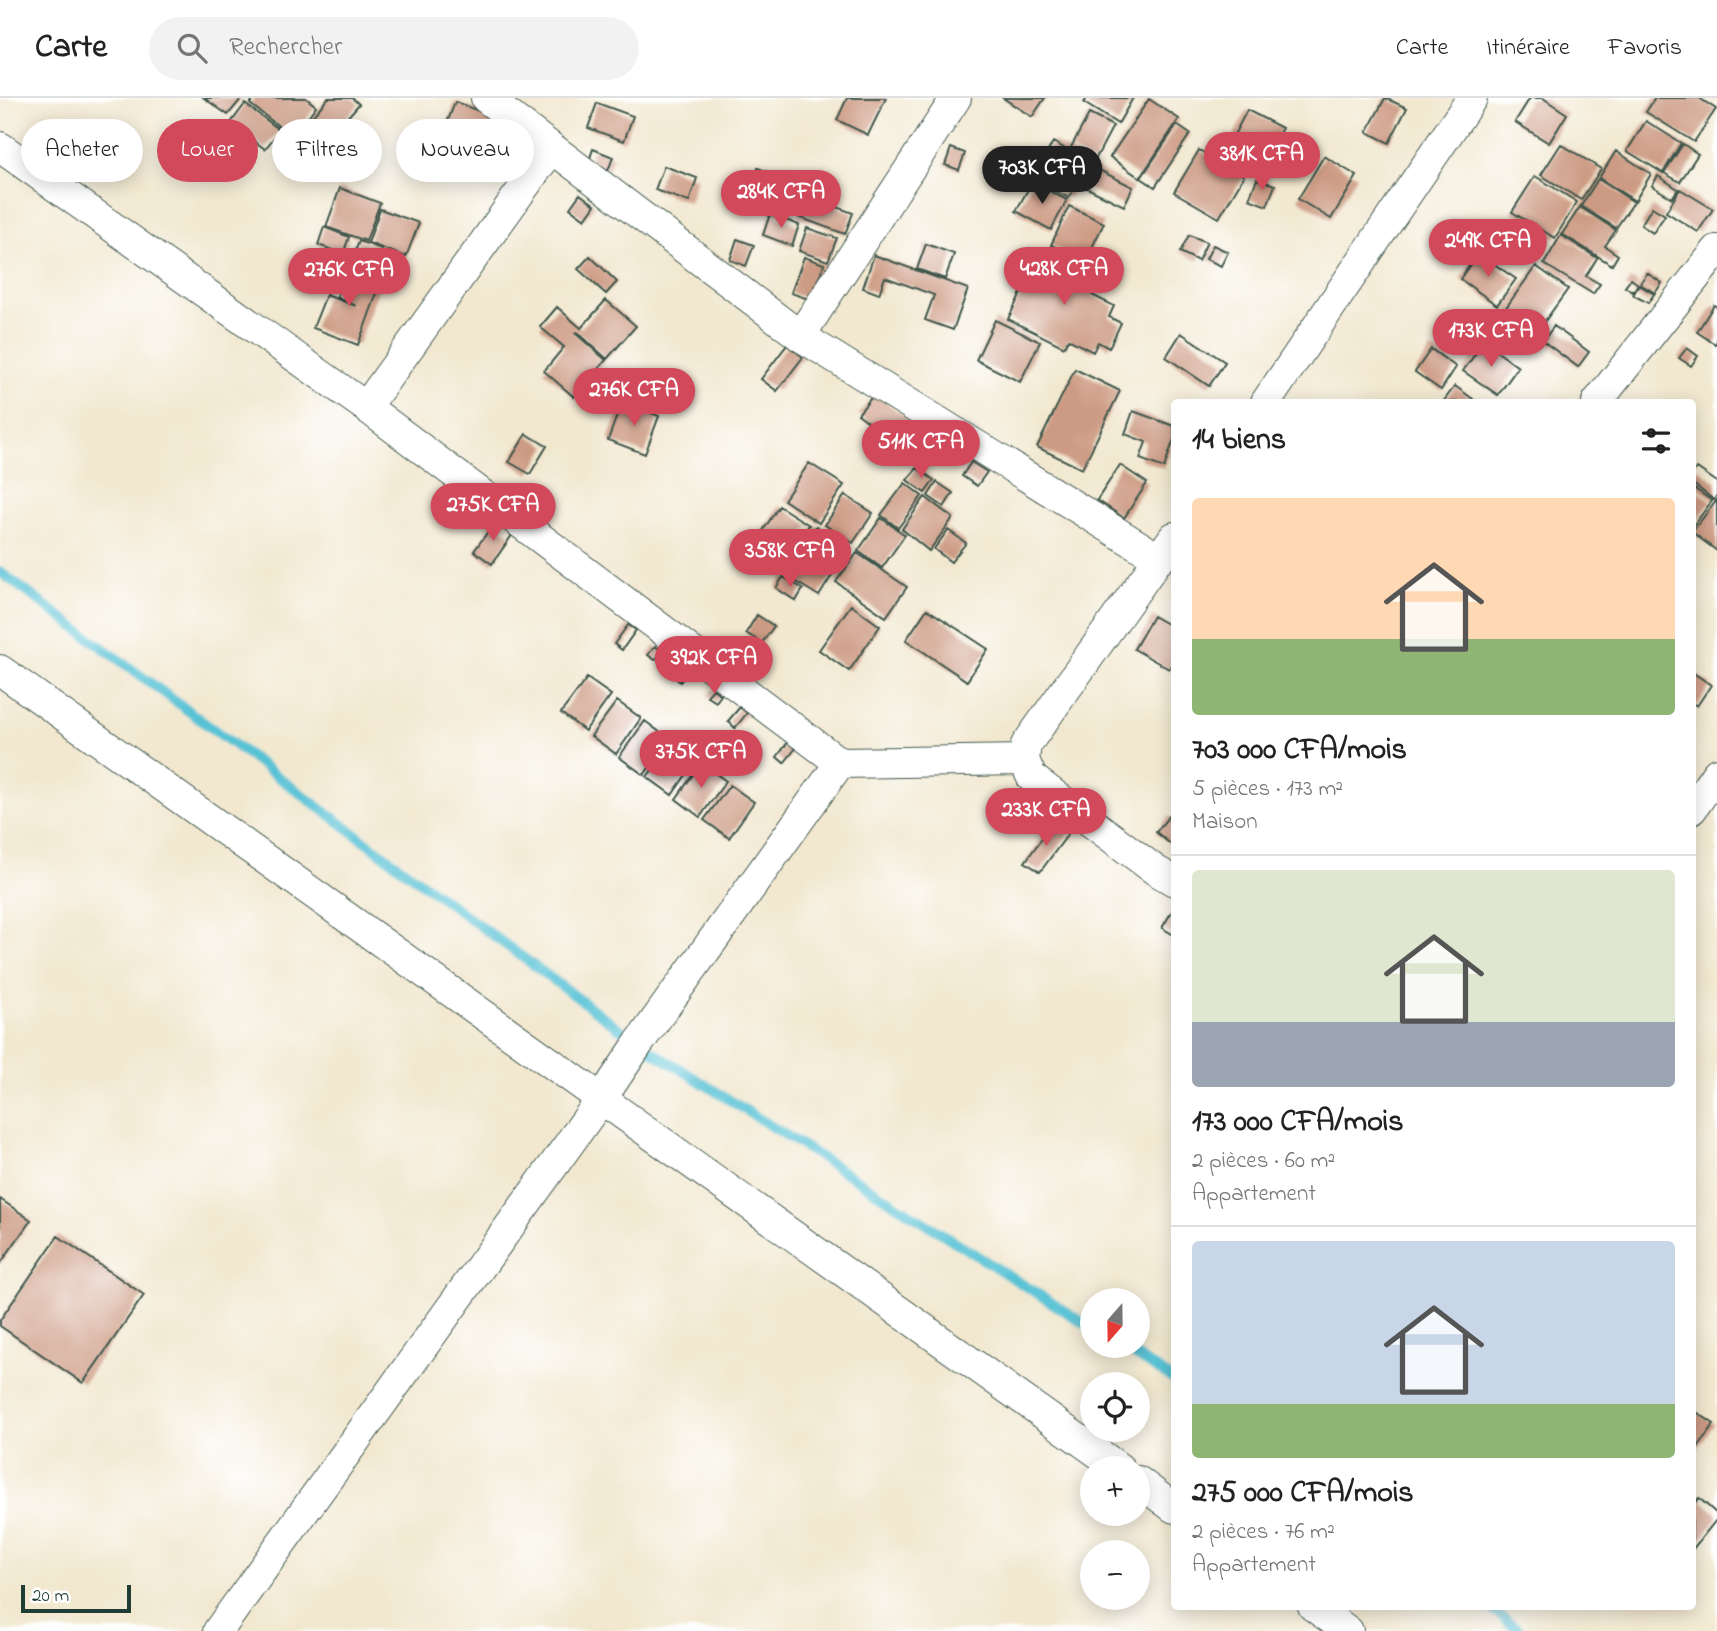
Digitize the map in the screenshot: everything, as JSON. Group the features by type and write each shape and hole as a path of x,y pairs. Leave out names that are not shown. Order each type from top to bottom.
{"street":[{"path":"486,98 800,336 1167,548 1026,745 1024,760 1032,778 1171,879"},
{"path":"800,336 956,98"},
{"path":"1268,399 1472,98"},
{"path":"0,147 366,407 840,763 1024,760"},
{"path":"366,407 552,148"},
{"path":"1599,399 1717,250"},
{"path":"0,670 1102,1456"},
{"path":"218,1631 840,763"},
{"path":"1696,803 1717,774"},
{"path":"1150,1490 1171,1505"},
{"path":"1319,1610 1348,1631"}],"building":[{"path":"204,98 242,98 228,115"},
{"path":"254,98 306,98 316,106 306,119 272,121 250,104"},
{"path":"328,98 352,98 359,104 346,119 310,119"},
{"path":"847,98 886,98 868,135 837,120"},
{"path":"1003,98 1045,98 1032,117"},
{"path":"1087,98 1133,98 1118,124 1084,103"},
{"path":"1385,98 1407,108 1389,143 1367,132"},
{"path":"1530,98 1543,98 1567,114 1549,143 1515,122"},
{"path":"1655,98 1699,98 1716,109 1694,142 1646,112"},
{"path":"1149,99 1179,119 1140,178 1110,157"},
{"path":"455,102 495,117 494,119 449,119"},
{"path":"597,103 633,116 624,141 588,128"},
{"path":"245,104 272,124 272,140 265,149 258,144 258,119 234,119"},
{"path":"1247,110 1282,128 1260,171 1225,152"},
{"path":"1089,114 1113,126 1094,162 1070,149"},
{"path":"1646,121 1681,143 1663,173 1627,151"},
{"path":"1177,125 1190,134 1155,187 1141,178"},
{"path":"1053,142 1089,162 1069,198 1033,178"},
{"path":"1561,144 1601,169 1581,200 1541,175"},
{"path":"1683,144 1698,154 1680,182 1664,173"},
{"path":"951,148 965,153 959,170 945,165"},
{"path":"593,149 613,157 608,171 588,164"},
{"path":"1199,150 1244,176 1219,218 1174,192"},
{"path":"1616,151 1651,174 1635,201 1599,178"},
{"path":"1324,156 1357,176 1331,219 1298,199"},
{"path":"664,166 697,178 689,202 655,190"},
{"path":"758,168 794,181 782,215 746,202"},
{"path":"1095,168 1133,187 1124,206 1085,187"},
{"path":"1535,176 1577,202 1555,238 1512,212"},
{"path":"1658,176 1678,189 1672,198 1652,186"},
{"path":"1257,179 1275,185 1267,206 1249,199"},
{"path":"1598,179 1634,202 1616,228 1581,206"},
{"path":"817,182 832,188 826,203 853,213 845,234 798,217 806,196 811,198"},
{"path":"1032,182 1067,200 1051,230 1016,211"},
{"path":"340,188 380,203 366,241 326,227"},
{"path":"1680,189 1713,209 1698,232 1666,212"},
{"path":"580,194 595,205 585,219 570,208"},
{"path":"1069,206 1104,223 1085,262 1051,245"},
{"path":"1580,207 1616,230 1605,246 1618,255 1612,265 1562,234"},
{"path":"1652,207 1665,215 1653,233 1641,225"},
{"path":"380,209 419,223 406,257 368,243"},
{"path":"770,214 799,225 792,246 763,235"},
{"path":"324,227 349,237 343,254 318,245"},
{"path":"807,228 837,238 828,261 799,251"},
{"path":"1189,235 1207,242 1198,261 1180,252"},
{"path":"1561,235 1597,258 1586,276 1600,284 1593,294 1544,264"},
{"path":"737,239 754,245 746,266 730,260"},
{"path":"359,241 382,249 373,275 350,266"},
{"path":"926,244 954,254 945,279 917,269"},
{"path":"1213,245 1228,252 1221,266 1206,259"},
{"path":"1041,253 1099,282 1092,295 1114,306 1109,317 1121,323 1109,348 1098,342 1093,352 1068,339 1064,347 1008,319"},
{"path":"1478,253 1516,279 1497,305 1460,279"},
{"path":"874,255 968,289 953,330 925,320 934,295 885,277 879,294 863,288"},
{"path":"590,256 617,282 606,294 578,269"},
{"path":"804,257 824,264 811,300 791,293"},
{"path":"1536,266 1568,289 1537,332 1505,309"},
{"path":"347,268 366,274 362,286 367,277 381,282 358,345 313,328 326,295 356,306 337,297"},
{"path":"1647,273 1662,283 1655,293 1640,284"},
{"path":"1631,279 1638,284 1633,292 1625,287"},
{"path":"1639,285 1654,294 1648,303 1633,295"},
{"path":"606,300 636,326 607,359 575,333 606,360 574,397 544,371 564,347 540,327 557,307 581,328"},
{"path":"1714,305 1717,307 1715,344 1697,332"},
{"path":"995,320 1040,342 1020,382 976,360"},
{"path":"1554,326 1589,352 1578,367 1543,341"},
{"path":"1181,333 1225,362 1209,386 1166,357"},
{"path":"1484,342 1518,367 1498,395 1463,371"},
{"path":"787,345 803,357 777,391 761,379"},
{"path":"1687,348 1698,356 1691,366 1679,358"},
{"path":"1431,349 1456,367 1441,390 1415,372"},
{"path":"1075,369 1120,391 1082,469 1037,447"},
{"path":"1455,386 1473,399 1445,399"},
{"path":"875,393 916,425 900,446 858,414"},
{"path":"622,402 659,416 645,454 608,440"},
{"path":"1133,411 1171,425 1171,448 1164,468 1140,459 1146,442 1125,434"},
{"path":"526,434 547,446 530,474 509,462"},
{"path":"971,462 987,472 977,486 962,476"},
{"path":"809,463 844,485 819,523 784,500"},
{"path":"1120,465 1147,483 1124,518 1097,500"},
{"path":"917,468 934,480 925,493 907,480"},
{"path":"1696,469 1717,482 1717,495 1714,500 1696,486"},
{"path":"937,482 953,493 944,507 928,496"},
{"path":"905,483 922,496 898,528 881,515"},
{"path":"1696,490 1712,501 1696,522"},
{"path":"845,495 873,513 853,543 825,525"},
{"path":"925,497 953,518 929,551 902,529"},
{"path":"1717,500 1717,551 1696,535 1696,527"},
{"path":"779,506 809,525 779,571 749,552"},
{"path":"881,518 905,535 882,568 858,551"},
{"path":"494,523 512,535 492,564 474,551"},
{"path":"816,526 850,547 819,596 785,575"},
{"path":"948,530 966,543 951,562 934,549"},
{"path":"857,553 907,587 886,617 836,582"},
{"path":"783,577 803,589 796,601 776,588"},
{"path":"851,605 880,626 849,671 819,650"},
{"path":"927,609 988,649 967,681 906,640"},
{"path":"757,615 774,626 762,643 746,633"},
{"path":"1153,616 1171,626 1169,669 1134,649"},
{"path":"628,625 636,630 622,650 614,644"},
{"path":"655,646 662,651 655,660 648,655"},
{"path":"683,664 690,670 680,682 672,675"},
{"path":"1696,675 1711,685 1696,705"},
{"path":"587,678 611,695 585,731 561,713"},
{"path":"713,689 721,695 716,702 707,696"},
{"path":"617,701 641,718 616,754 591,736"},
{"path":"740,707 747,713 735,728 728,721"},
{"path":"645,721 669,739 644,775 619,757"},
{"path":"673,741 697,759 672,795 647,777"},
{"path":"788,742 796,748 784,763 777,757"},
{"path":"701,763 726,781 700,817 676,799"},
{"path":"730,785 754,802 729,838 704,820"},
{"path":"1169,816 1171,844 1156,832"},
{"path":"1052,824 1068,834 1040,872 1025,862"},
{"path":"1171,913 1171,933 1162,928"},
{"path":"0,1199 31,1220 0,1264"},
{"path":"58,1236 144,1295 83,1383 0,1326 0,1320"},
{"path":"1696,1412 1714,1424 1696,1450"},
{"path":"1699,1498 1717,1514 1717,1519 1696,1545 1696,1501"}],"waterway":[{"path":"0,572 639,1043 1080,1320"},
{"path":"1139,1358 1171,1378"},
{"path":"1493,1610 1520,1631"}]}
